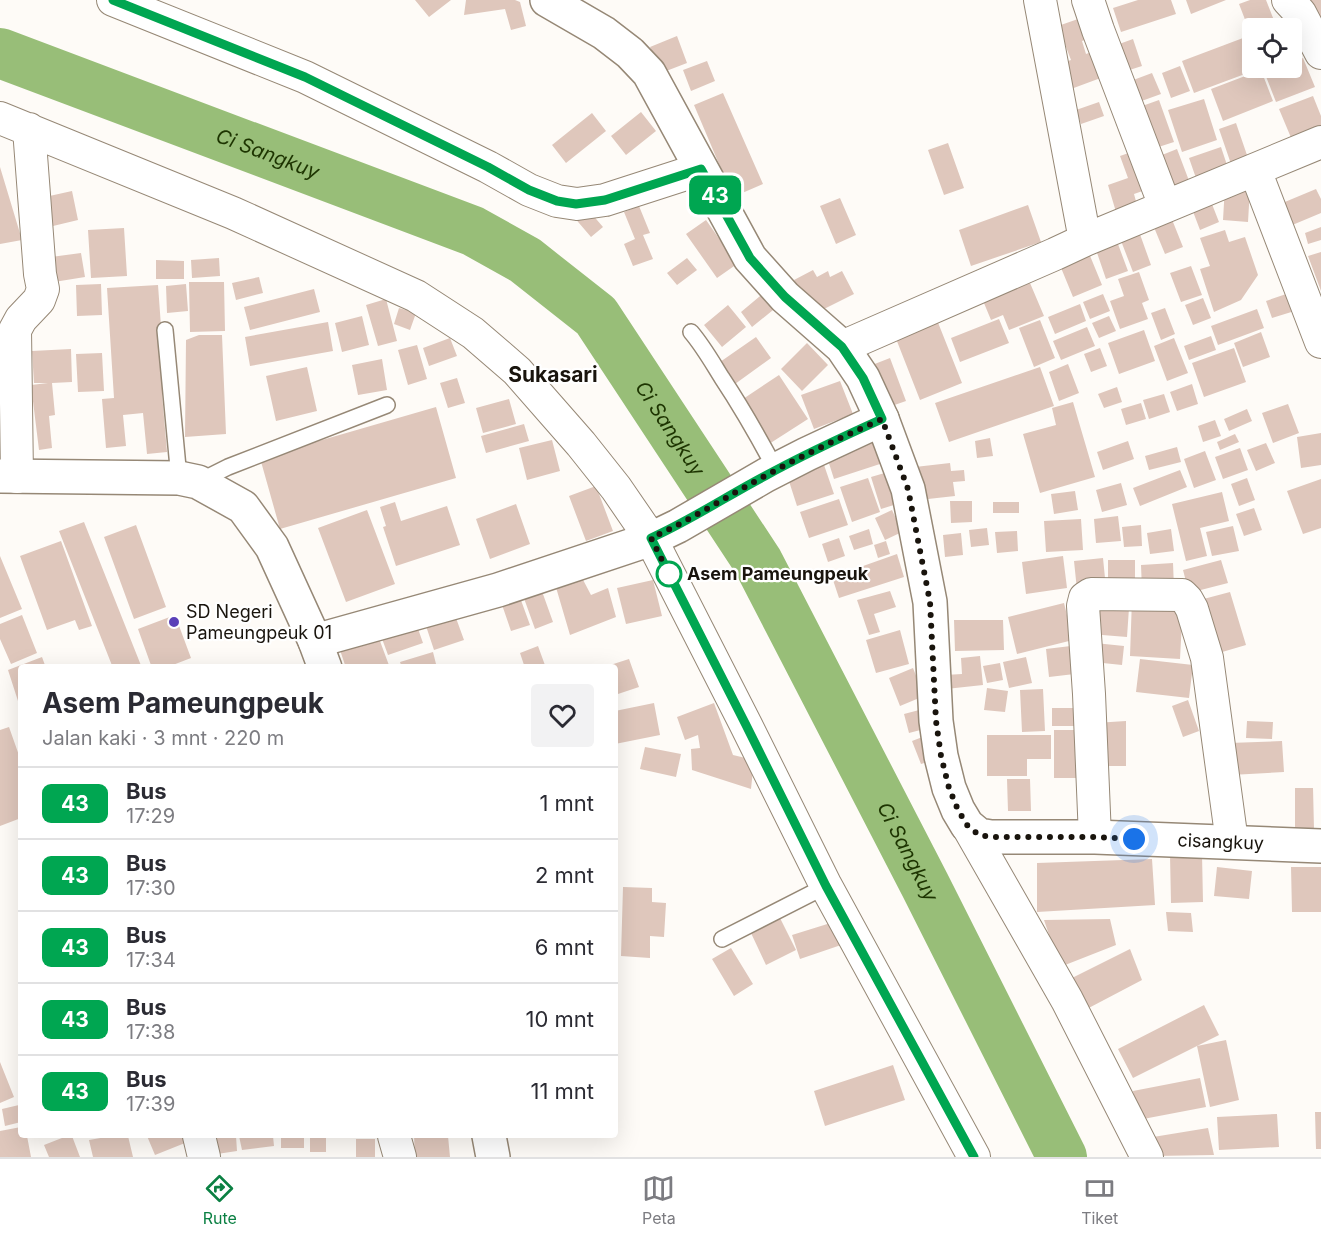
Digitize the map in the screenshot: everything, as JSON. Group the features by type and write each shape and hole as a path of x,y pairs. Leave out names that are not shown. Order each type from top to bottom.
{"street":[{"path":"113,0 305,77 488,167 529,190 557,201 576,204 605,200 701,169"},
{"path":"547,0 604,33 630,53 648,73 750,258 785,297 842,347 863,378 882,419 908,489 930,602 936,721 949,788 958,810 1067,1000 1147,1157"},
{"path":"1040,0 1085,240"},
{"path":"1088,0 1165,206"},
{"path":"1288,0 1300,13 1321,53"},
{"path":"0,118 233,213 416,296 473,333 517,371 616,488 664,532 752,735 826,886 974,1157"},
{"path":"29,129 43,289 39,300 15,330 8,476 188,480 243,507 272,547 320,654 664,532 807,453 882,419"},
{"path":"842,347 1085,240 1321,142"},
{"path":"1255,170 1321,342"},
{"path":"1095,837 1083,606 1085,598 1091,594 1182,595 1192,609 1208,658 1232,842"},
{"name":"cisangkuy","path":"967,825 979,835 991,837 1095,837 1321,846"},
{"path":"199,1138 204,1157"},
{"path":"395,1138 400,1157"},
{"path":"489,1138 493,1157"}],"lane":[{"path":"165,330 188,480 228,467 387,405"},
{"path":"691,332 754,429 771,472"},
{"path":"722,939 826,886"}],"building":[{"path":"415,0 451,0 429,17"},
{"path":"466,0 515,0 520,2 526,26 511,30 505,9 464,15"},
{"path":"1138,0 1171,0 1176,14 1121,32 1113,8"},
{"path":"1186,0 1226,0 1191,14"},
{"path":"1250,0 1266,0 1273,18 1244,18 1239,4"},
{"path":"1309,0 1321,0 1321,22"},
{"path":"1078,19 1085,40 1082,41 1086,54 1097,50 1106,76 1071,89 1062,63 1071,60 1058,26"},
{"path":"677,36 687,63 661,73 650,47"},
{"path":"1242,38 1242,75 1194,93 1182,61"},
{"path":"1133,39 1142,66 1120,73 1111,47"},
{"path":"1302,58 1315,87 1276,102 1267,78 1302,78"},
{"path":"707,61 715,81 691,91 683,70"},
{"path":"1180,66 1190,91 1171,98 1162,73"},
{"path":"1152,73 1161,94 1136,103 1128,82"},
{"path":"1242,77 1264,78 1273,101 1223,121 1211,89"},
{"path":"723,93 763,184 733,197 694,105"},
{"path":"1313,96 1321,116 1321,127 1292,140 1279,109"},
{"path":"1204,99 1217,140 1182,152 1168,110"},
{"path":"1159,100 1174,142 1146,151 1131,110"},
{"path":"1099,102 1104,116 1081,124 1076,110"},
{"path":"641,112 656,131 626,155 611,136"},
{"path":"592,113 606,131 566,163 552,145"},
{"path":"1236,123 1248,158 1231,164 1219,129"},
{"path":"948,143 964,188 944,195 928,150"},
{"path":"1221,147 1229,171 1197,181 1189,158"},
{"path":"1140,149 1154,187 1134,194 1137,205 1116,212 1108,185 1128,178 1120,156"},
{"path":"1177,149 1191,186 1170,193 1157,157"},
{"path":"0,167 22,240 0,244"},
{"path":"1225,186 1250,188 1248,222 1223,220"},
{"path":"1316,189 1321,199 1321,213 1290,226 1280,204"},
{"path":"72,191 78,220 53,226 45,197"},
{"path":"1208,194 1219,222 1200,230 1189,201"},
{"path":"840,198 856,235 836,244 820,206"},
{"path":"1028,205 1041,242 971,266 959,230"},
{"path":"585,206 603,227 591,237 573,216"},
{"path":"639,206 650,233 643,235 653,259 633,266 624,244 635,239 624,212"},
{"path":"1169,212 1183,247 1165,254 1151,220"},
{"path":"706,220 737,264 717,278 686,234"},
{"path":"1137,226 1151,265 1133,272 1118,233"},
{"path":"1321,227 1321,240 1308,244 1305,233"},
{"path":"124,228 127,276 91,278 88,230"},
{"path":"1225,230 1229,242 1245,237 1258,275 1241,300 1214,312 1200,269 1210,266 1200,238"},
{"path":"1115,236 1128,271 1106,279 1094,244"},
{"path":"1086,246 1102,285 1073,297 1057,258"},
{"path":"1321,252 1321,291 1308,256"},
{"path":"81,253 85,277 54,282 51,257"},
{"path":"219,258 220,276 192,278 191,260"},
{"path":"687,258 697,270 677,285 667,273"},
{"path":"156,260 184,261 184,279 156,279"},
{"path":"1191,266 1202,295 1181,302 1170,273"},
{"path":"813,270 817,277 828,271 830,277 842,271 854,294 812,315 794,280"},
{"path":"1139,272 1149,300 1142,303 1148,319 1120,329 1110,301 1124,296 1118,279"},
{"path":"259,277 263,293 236,300 232,283"},
{"path":"1005,280 1009,291 1030,283 1044,316 1009,330 1003,315 991,320 979,291"},
{"path":"189,282 224,282 225,331 190,332"},
{"path":"101,284 102,315 77,316 76,285"},
{"path":"186,284 188,311 167,313 166,286"},
{"path":"158,285 166,395 162,394 167,452 147,454 143,413 123,415 126,446 106,448 102,399 114,398 107,288"},
{"path":"314,289 320,312 250,330 244,307"},
{"path":"766,291 778,306 752,327 741,312"},
{"path":"1295,291 1301,309 1272,318 1266,301"},
{"path":"1103,294 1110,311 1090,319 1083,302"},
{"path":"1203,298 1211,318 1193,325 1185,305"},
{"path":"386,299 397,341 378,346 366,305"},
{"path":"1080,304 1086,321 1055,334 1048,317"},
{"path":"728,305 746,327 722,347 704,325"},
{"path":"399,308 416,313 410,330 394,324"},
{"path":"1165,308 1175,334 1161,340 1151,313"},
{"path":"1257,309 1264,328 1218,345 1211,326"},
{"path":"935,315 962,383 920,400 893,331"},
{"path":"362,316 369,345 342,352 335,323"},
{"path":"1109,316 1116,331 1099,338 1092,323"},
{"path":"999,319 1009,343 960,362 951,338"},
{"path":"1040,320 1055,358 1034,367 1019,328"},
{"path":"328,322 333,351 250,366 245,337"},
{"path":"1087,327 1095,346 1061,360 1053,341"},
{"path":"1144,330 1155,361 1119,374 1108,343"},
{"path":"1261,332 1270,357 1243,367 1234,343"},
{"path":"199,335 222,335 226,434 185,437 186,340"},
{"path":"1211,336 1216,350 1189,360 1184,346"},
{"path":"756,337 771,358 735,384 720,362"},
{"path":"450,338 457,356 429,366 423,348"},
{"path":"1174,338 1188,373 1167,381 1154,346"},
{"path":"807,343 828,365 802,391 781,369"},
{"path":"417,345 427,379 408,385 398,350"},
{"path":"1100,348 1107,366 1091,372 1084,354"},
{"path":"1234,348 1246,382 1204,397 1192,363"},
{"path":"71,349 72,382 52,383 55,415 49,416 52,448 39,450 31,385 48,383 34,383 32,351"},
{"path":"102,353 104,391 78,392 76,354"},
{"path":"890,358 906,401 883,409 867,367"},
{"path":"382,359 387,390 358,395 352,365"},
{"path":"1068,364 1079,393 1059,401 1049,372"},
{"path":"307,367 317,411 276,421 266,376"},
{"path":"1040,367 1054,406 949,442 935,403"},
{"path":"779,375 808,419 769,444 740,401"},
{"path":"457,378 465,403 448,408 440,383"},
{"path":"840,381 853,414 814,429 801,395"},
{"path":"1192,384 1198,404 1177,411 1170,392"},
{"path":"1117,387 1122,402 1104,408 1098,394"},
{"path":"1164,394 1170,412 1149,419 1143,400"},
{"path":"509,399 516,424 483,433 476,408"},
{"path":"1073,402 1095,477 1040,493 1023,434 1056,425 1052,408"},
{"path":"1141,403 1146,419 1126,425 1121,409"},
{"path":"1288,404 1299,433 1273,443 1262,413"},
{"path":"436,407 456,478 280,529 260,458"},
{"path":"1247,409 1252,421 1229,431 1224,419"},
{"path":"1215,420 1221,436 1203,442 1198,426"},
{"path":"524,424 529,441 486,453 481,436"},
{"path":"1321,433 1321,465 1301,468 1297,437"},
{"path":"1235,434 1239,442 1220,450 1217,442"},
{"path":"875,438 883,463 834,479 826,454"},
{"path":"990,438 993,456 977,458 975,441"},
{"path":"552,440 560,471 527,480 519,448"},
{"path":"1128,441 1134,459 1103,470 1097,452"},
{"path":"1266,443 1275,463 1256,471 1247,450"},
{"path":"1177,447 1181,462 1149,470 1145,456"},
{"path":"1240,448 1248,470 1223,479 1215,457"},
{"path":"1205,451 1216,480 1194,488 1184,459"},
{"path":"823,462 834,494 797,506 787,475"},
{"path":"950,463 951,471 964,470 965,481 953,482 955,496 919,500 915,467"},
{"path":"1180,470 1187,487 1140,506 1133,488"},
{"path":"888,472 897,504 881,509 871,477"},
{"path":"868,478 880,512 852,522 840,487"},
{"path":"1247,478 1255,500 1239,506 1231,484"},
{"path":"1321,479 1321,528 1303,534 1287,491"},
{"path":"1121,483 1127,505 1102,512 1096,490"},
{"path":"596,486 613,531 586,541 569,496"},
{"path":"1075,491 1078,510 1054,514 1051,494"},
{"path":"1222,492 1229,521 1200,528 1207,556 1186,561 1172,504"},
{"path":"839,499 848,525 809,538 800,512"},
{"path":"950,501 972,501 972,522 951,523"},
{"path":"395,502 401,521 447,506 460,545 396,566 383,527 386,526 380,507"},
{"path":"993,502 1019,502 1019,513 993,513"},
{"path":"516,504 530,544 490,559 476,519"},
{"path":"1254,508 1262,530 1244,536 1236,514"},
{"path":"367,510 395,584 346,602 318,528"},
{"path":"892,510 902,532 885,540 875,518"},
{"path":"1118,516 1121,541 1096,543 1094,519"},
{"path":"1081,519 1083,550 1046,552 1044,521"},
{"path":"84,522 140,664 111,664 59,531"},
{"path":"136,525 166,607 134,619 104,537"},
{"path":"1141,525 1142,546 1124,547 1122,527"},
{"path":"1233,526 1239,551 1212,556 1206,532"},
{"path":"987,528 989,545 971,547 969,530"},
{"path":"869,529 873,544 854,550 849,536"},
{"path":"1171,529 1174,551 1150,554 1147,533"},
{"path":"1017,531 1018,551 997,553 995,532"},
{"path":"961,533 963,555 945,557 943,535"},
{"path":"839,538 845,556 828,562 822,544"},
{"path":"61,541 92,626 79,630 75,620 47,630 20,556"},
{"path":"886,541 890,554 878,558 874,545"},
{"path":"897,554 904,577 839,598 832,577"},
{"path":"0,556 22,609 0,618"},
{"path":"1063,556 1067,588 1026,594 1022,562"},
{"path":"1103,558 1106,588 1077,590 1074,561"},
{"path":"1108,560 1135,560 1135,589 1108,589"},
{"path":"1221,560 1228,583 1189,593 1183,570"},
{"path":"1173,563 1174,588 1142,590 1141,565"},
{"path":"580,574 591,595 608,588 616,617 570,635 555,584"},
{"path":"653,580 662,616 626,624 617,588"},
{"path":"539,583 553,622 535,629 521,590"},
{"path":"890,591 896,607 874,614 880,632 869,635 857,600"},
{"path":"518,592 530,625 511,631 500,599"},
{"path":"1230,592 1246,645 1212,655 1196,601"},
{"path":"1132,599 1183,602 1180,659 1130,656"},
{"path":"1064,603 1073,640 1017,654 1008,617"},
{"path":"1092,605 1129,608 1127,637 1090,634"},
{"path":"452,607 464,640 434,650 423,617"},
{"path":"22,615 37,653 11,664 0,639 0,624"},
{"path":"175,615 191,658 175,664 151,664 138,629"},
{"path":"954,620 1003,620 1004,650 955,651"},
{"path":"416,623 423,643 388,655 381,636"},
{"path":"900,630 909,664 876,673 866,640"},
{"path":"377,633 389,664 345,664 339,647"},
{"path":"1095,643 1124,646 1122,665 1093,662"},
{"path":"1079,645 1083,673 1049,677 1046,649"},
{"path":"538,646 545,664 524,664 520,653"},
{"path":"433,652 436,664 401,664 400,662"},
{"path":"980,656 983,685 946,689 945,675 962,674 961,658"},
{"path":"42,657 45,664 24,664"},
{"path":"1026,657 1032,683 1009,688 1003,662"},
{"path":"629,659 639,687 618,694 618,664 613,664"},
{"path":"1140,659 1193,665 1189,698 1136,692"},
{"path":"1000,663 1003,680 987,683 983,666"},
{"path":"18,666 18,701 8,670"},
{"path":"913,668 924,696 900,706 889,678"},
{"path":"987,688 1008,691 1005,712 984,710"},
{"path":"1043,689 1045,731 1022,732 1020,690"},
{"path":"1188,700 1199,731 1183,737 1172,706"},
{"path":"654,703 660,735 618,743 618,710"},
{"path":"714,703 733,755 754,760 751,789 692,770 691,749 700,748 698,735 685,740 677,717"},
{"path":"1052,708 1077,708 1076,726 1052,726"},
{"path":"923,709 928,728 909,733 904,714"},
{"path":"1126,721 1126,766 1095,766 1095,723"},
{"path":"1247,721 1273,722 1272,739 1246,738"},
{"path":"9,727 18,752 18,819 0,826 0,730"},
{"path":"1054,730 1086,730 1087,778 1054,778"},
{"path":"987,735 1051,735 1051,759 1027,759 1027,776 987,776"},
{"path":"925,736 934,760 921,764 912,741"},
{"path":"1282,741 1284,772 1231,775 1229,743"},
{"path":"645,747 681,754 676,777 640,769"},
{"path":"1007,779 1030,779 1031,811 1008,811"},
{"path":"1295,788 1313,788 1314,829 1295,829"},
{"path":"1202,854 1203,902 1171,903 1170,855"},
{"path":"1152,859 1155,905 1037,912 1037,863"},
{"path":"1217,867 1252,871 1249,899 1214,896"},
{"path":"1291,867 1321,867 1321,912 1292,912"},
{"path":"623,887 652,888 652,902 666,903 664,937 650,936 650,958 621,956"},
{"path":"1166,912 1191,913 1193,932 1168,931"},
{"path":"780,918 796,950 766,965 751,933"},
{"path":"1110,919 1116,945 1060,967 1044,920"},
{"path":"837,921 844,944 800,959 792,935"},
{"path":"731,948 753,984 734,996 712,959"},
{"path":"1130,949 1142,980 1083,1011 1066,981"},
{"path":"1204,1005 1219,1035 1133,1078 1118,1049"},
{"path":"1226,1040 1239,1100 1210,1107 1197,1046"},
{"path":"0,1062 14,1097 0,1103"},
{"path":"893,1065 905,1100 825,1126 814,1091"},
{"path":"1200,1078 1206,1107 1138,1120 1133,1091"},
{"path":"18,1105 18,1123 5,1126 2,1109"},
{"path":"1315,1112 1321,1112 1321,1149 1316,1149"},
{"path":"1277,1114 1279,1147 1219,1150 1217,1117"},
{"path":"18,1128 18,1138 27,1138 31,1157 0,1157 0,1131"},
{"path":"1208,1128 1214,1155 1154,1156 1147,1138"},
{"path":"62,1138 73,1138 80,1157 49,1157 44,1145"},
{"path":"128,1138 133,1157 93,1157 89,1140"},
{"path":"148,1138 188,1138 190,1141 155,1155"},
{"path":"214,1138 236,1138 237,1151 217,1154"},
{"path":"239,1138 273,1138 274,1146 242,1150"},
{"path":"281,1138 304,1138 304,1148 281,1148"},
{"path":"310,1138 326,1138 326,1152 310,1152"},
{"path":"414,1138 448,1138 450,1157 415,1157"},
{"path":"356,1139 375,1139 375,1157 356,1157"}],"waterway":[{"name":"Ci Sangkuy","path":"0,53 473,231 525,260 596,316 758,562 1062,1157"}],"bus line":[{"name":"43","path":"113,0 305,77 488,167 529,190 557,201 576,204 605,200 701,169 750,258 785,297 842,347 863,378 882,419 807,453 678,526 651,538 826,886 974,1157"}],"place":[{"name":"Asem Pameungpeuk","path":"669,574"},
{"name":"SD Negeri Pameungpeuk 01","path":"174,622"}],"district":[{"name":"Sukasari","path":"553,375"}],"route":[{"path":"669,574 670,576 651,538 678,526 807,453 882,419 908,489 930,602 936,721 941,756 949,788 967,825 979,835 991,837 1134,839"}]}
